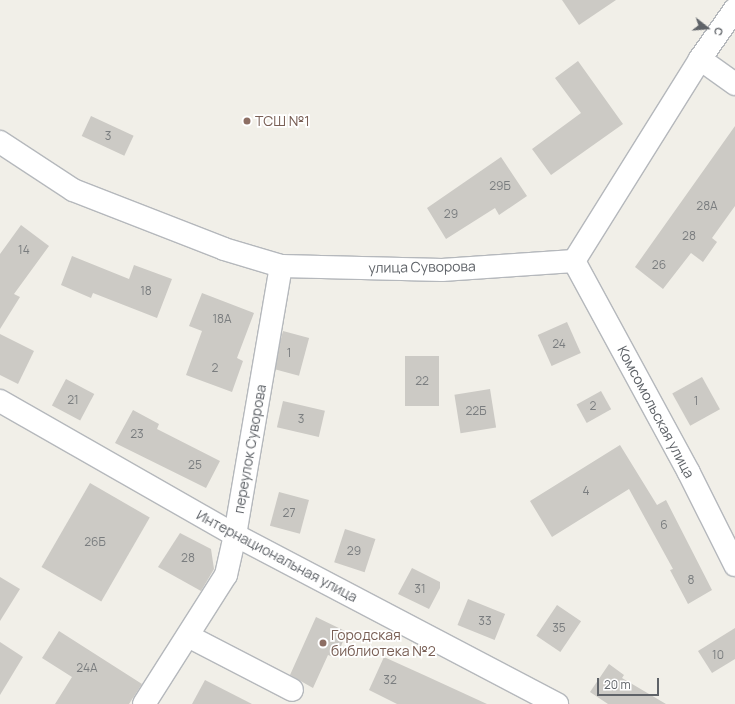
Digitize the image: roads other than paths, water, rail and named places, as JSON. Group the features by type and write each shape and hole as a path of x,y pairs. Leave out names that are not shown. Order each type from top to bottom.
{"street":[{"path":"574,261 700,59 735,9"},
{"path":"700,59 735,84"},
{"name":"улица Суворова","path":"0,142 73,190 224,248 280,266 442,270 574,261"},
{"name":"Комсомольская улица","path":"574,261 689,473 735,565"},
{"name":"переулок Суворова","path":"144,704 226,575 235,535 280,266"},
{"name":"Интернациональная улица","path":"0,401 235,535 557,704"},
{"path":"188,636 292,690"}],"place":[{"name":"ТСШ №1","path":"247,121"},
{"name":"Городская библиотека №2","path":"323,643"}]}
